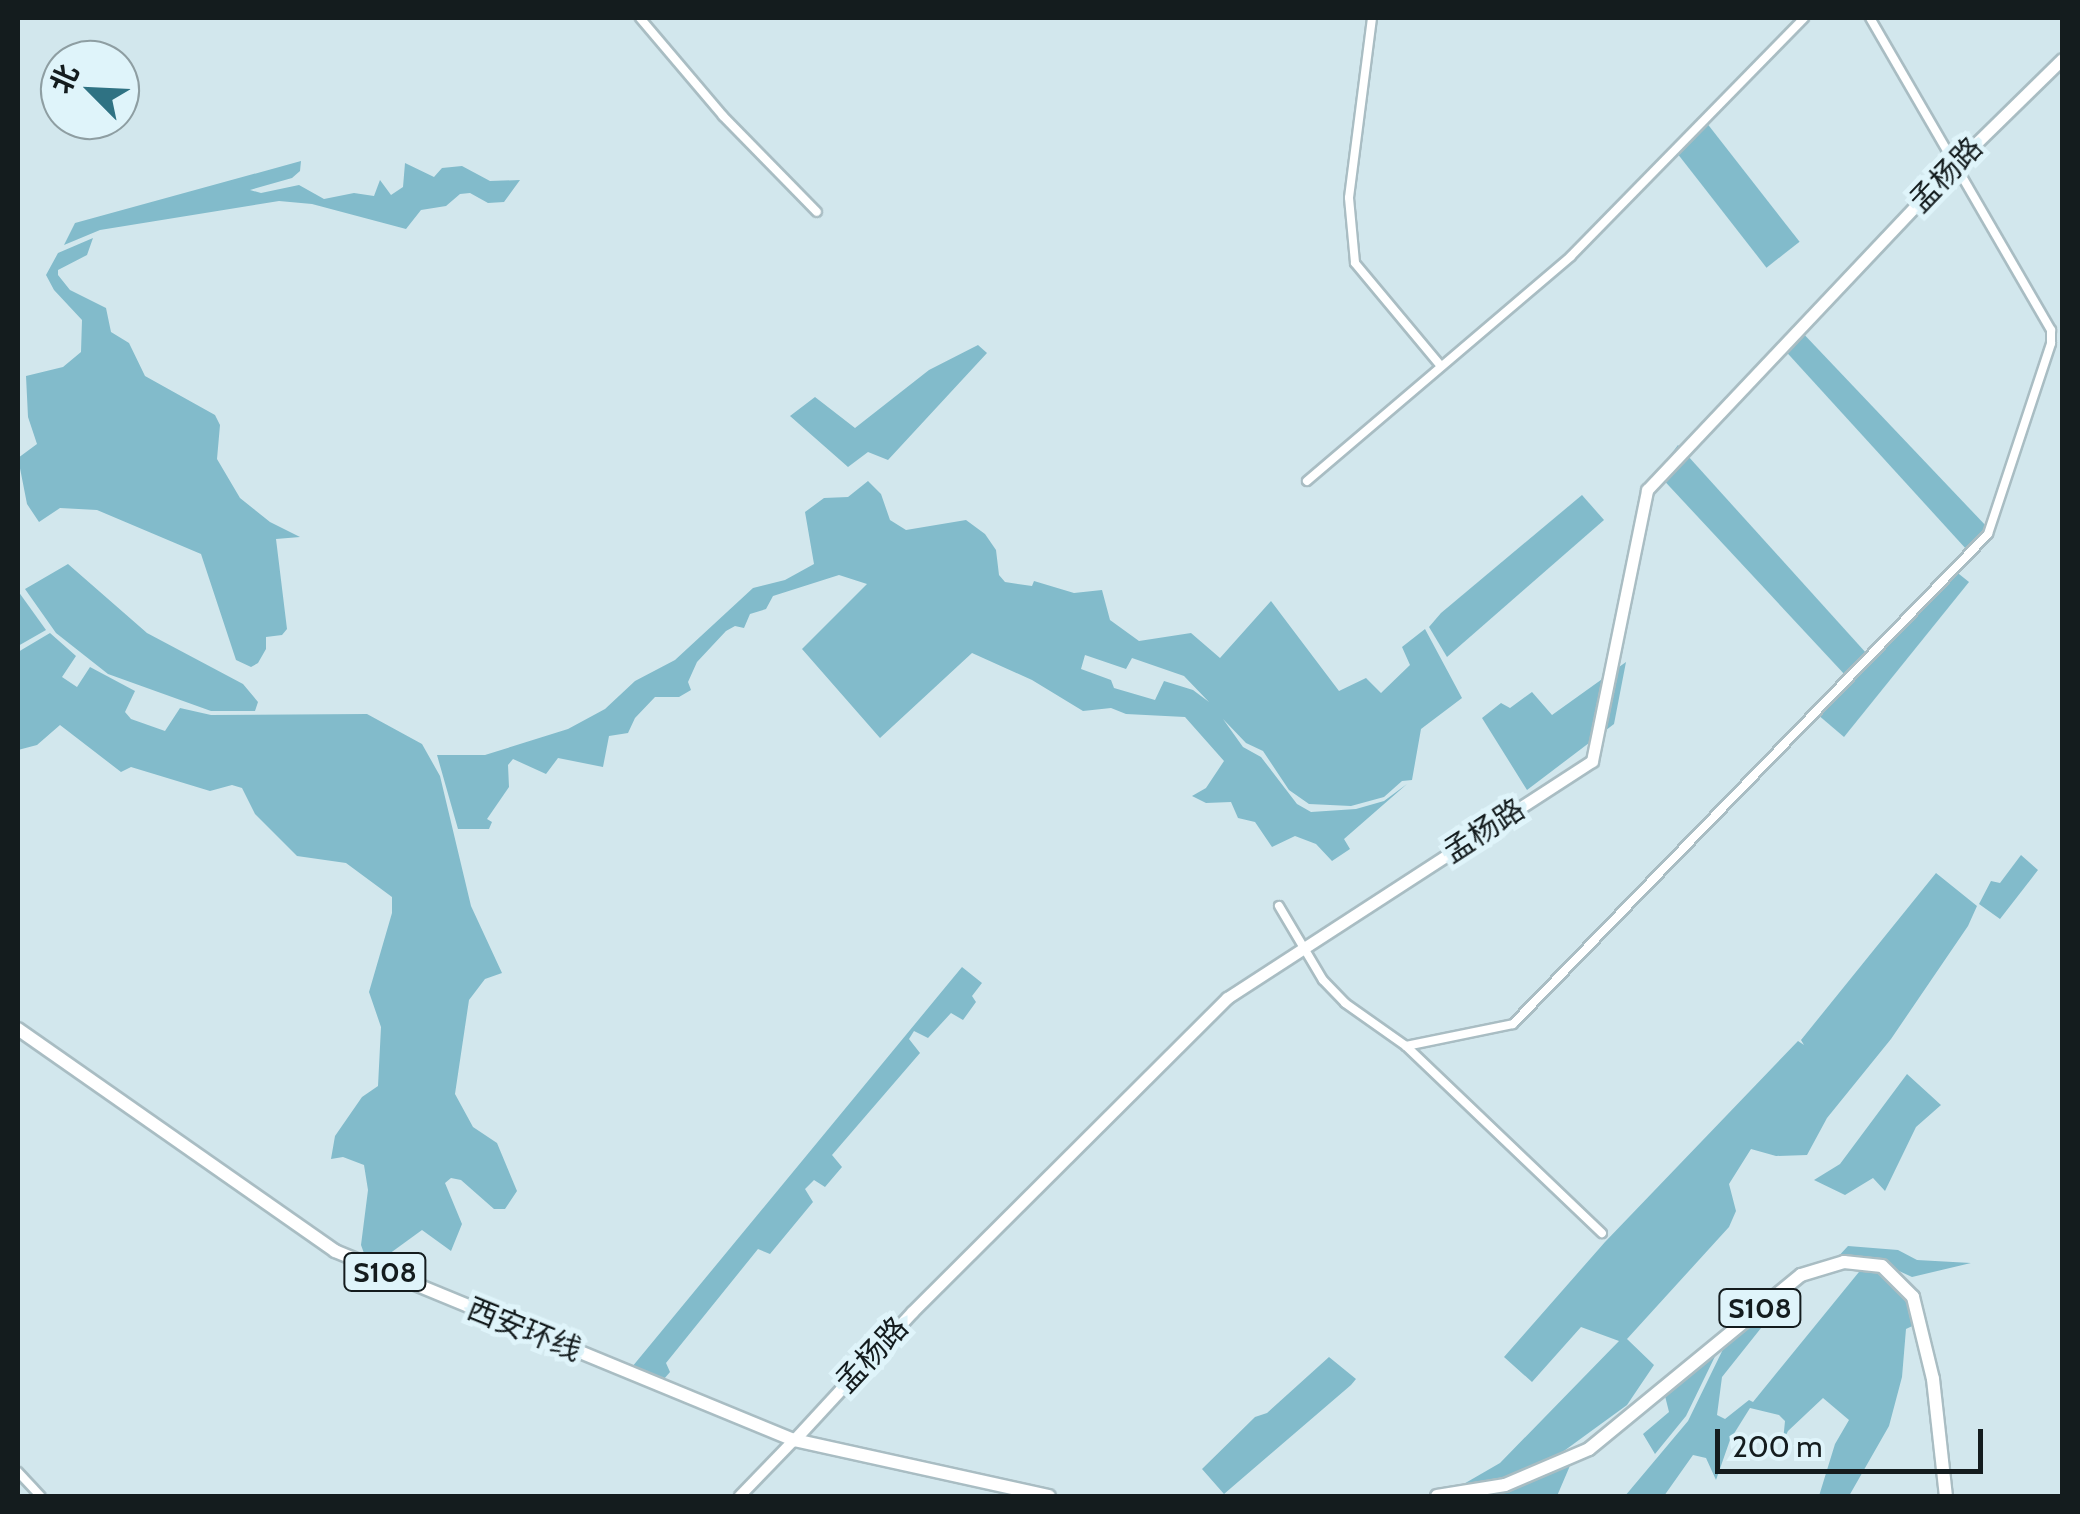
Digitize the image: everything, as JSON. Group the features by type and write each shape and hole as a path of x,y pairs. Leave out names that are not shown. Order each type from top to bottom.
{"main road":[{"name":"孟杨路","path":"794,1440 912,1312 1228,998 1592,761 1647,490 1957,162 2062,59"},
{"name":"西安环线","path":"18,1029 335,1251 794,1440"},
{"name":"S108","path":"1437,1496 1505,1485 1589,1449 1801,1275 1844,1262 1882,1266 1913,1297 1934,1380 1946,1496"},
{"name":"S108","path":"794,1440 1049,1496"}],"street":[{"path":"640,18 723,116 816,212"},
{"path":"1372,18 1350,198 1354,262 1440,365"},
{"path":"1307,482 1571,256 1804,18"},
{"path":"1406,1046 1513,1024 1988,534 2051,344 2051,330 1870,18"},
{"path":"1279,906 1322,980 1345,1003 1406,1046 1602,1233"},
{"name":"孟杨路","path":"740,1496 794,1440"},
{"path":"18,1472 40,1496"}],"shaded area":[{"path":"1706,122 1800,242 1766,268 1673,148"},
{"path":"301,161 300,171 292,178 250,190 261,193 299,185 324,199 354,193 374,196 380,180 391,195 403,187 405,163 434,177 442,168 462,166 490,181 520,180 504,202 488,203 470,193 460,194 446,206 421,210 406,229 312,204 279,201 100,230 64,245 75,223"},
{"path":"93,238 87,255 58,270 58,275 70,290 106,308 111,332 129,343 145,376 215,415 220,425 217,459 240,498 270,522 300,537 276,539 287,629 282,635 266,637 266,649 251,667 236,660 201,554 97,510 60,508 39,522 27,504 18,458 37,444 28,417 26,376 63,367 81,352 82,320 54,290 46,275 58,253"},
{"path":"1798,328 1988,528 1967,550 1780,345"},
{"path":"978,345 987,353 888,460 868,452 848,467 790,416 815,397 855,428 929,370"},
{"path":"1678,445 1867,654 1846,676 1657,473"},
{"path":"868,481 881,494 890,520 906,530 966,520 985,534 996,550 999,575 1005,582 1032,586 1034,581 1074,593 1102,590 1110,620 1139,641 1191,633 1220,658 1271,601 1339,691 1366,678 1381,693 1410,665 1402,647 1425,629 1462,698 1421,729 1412,780 1402,781 1384,797 1351,806 1309,804 1289,790 1263,751 1246,743 1223,719 1243,747 1261,757 1297,804 1311,812 1356,809 1384,801 1407,784 1344,839 1350,849 1332,861 1316,844 1295,836 1272,847 1255,822 1238,818 1231,802 1206,803 1192,796 1206,788 1224,761 1185,717 1126,714 1111,708 1083,711 1032,680 972,653 880,738 802,649 867,584 839,575 773,596 766,609 750,614 744,628 735,626 726,631 697,662 688,682 691,690 679,697 655,697 635,718 628,733 609,736 603,767 558,758 546,774 513,759 508,765 509,787 487,819 492,822 489,829 458,829 437,755 485,755 568,729 605,709 635,681 675,660 753,588 785,580 814,564 805,512 824,498 848,497","holes":["1085,655 1126,669 1132,658 1184,676 1209,702 1193,690 1164,681 1155,700 1114,688 1111,680 1081,669"]},
{"path":"1582,495 1604,520 1447,657 1429,627"},
{"path":"68,564 147,633 243,684 258,702 255,711 211,711 108,674 56,633 25,589"},
{"path":"1954,570 1969,582 1844,737 1817,714"},
{"path":"18,591 46,630 18,646"},
{"path":"50,633 76,656 62,677 77,687 90,667 135,691 125,712 131,719 165,731 180,708 211,715 367,714 422,744 440,776 471,906 502,973 485,979 469,1000 455,1094 473,1127 497,1143 517,1191 505,1209 494,1209 461,1180 451,1178 445,1183 462,1224 451,1251 422,1230 378,1262 365,1256 361,1245 368,1190 364,1165 343,1157 331,1159 335,1136 362,1097 378,1086 381,1027 369,992 392,913 392,897 346,863 297,856 255,814 242,788 232,785 210,791 131,767 121,772 60,725 37,745 18,750 18,652"},
{"path":"1626,662 1614,724 1527,790 1482,718 1501,703 1510,708 1532,692 1552,715"},
{"path":"2021,855 2038,870 2000,919 1979,904 1991,881 2000,883"},
{"path":"1936,873 1977,906 1968,926 1891,1039 1827,1118 1807,1155 1776,1156 1751,1149 1729,1184 1736,1211 1729,1227 1627,1339 1654,1365 1627,1405 1557,1456 1525,1472 1455,1489 1500,1463 1619,1341 1581,1327 1532,1382 1504,1357 1605,1242 1798,1041 1804,1045 1801,1040"},
{"path":"962,967 982,983 972,996 976,1002 963,1020 951,1013 928,1038 914,1031 909,1039 920,1053 832,1155 842,1167 825,1187 814,1180 805,1189 813,1202 770,1254 758,1249 666,1363 670,1372 664,1379 632,1367"},
{"path":"1907,1074 1941,1105 1916,1127 1885,1191 1873,1178 1845,1195 1814,1180 1840,1164"},
{"path":"1848,1246 1898,1250 1917,1260 1971,1263 1912,1277 1871,1258 1835,1260"},
{"path":"1863,1267 1904,1283 1923,1321 1906,1329 1902,1377 1889,1426 1849,1496 1819,1496 1835,1444 1849,1420 1823,1398 1788,1431 1783,1441 1785,1421 1779,1415 1750,1408 1730,1440 1716,1480 1706,1458 1693,1455 1664,1496 1625,1496 1688,1421 1728,1339 1778,1300 1777,1308 1722,1377 1717,1415 1725,1419 1749,1400 1753,1402"},
{"path":"1721,1344 1686,1416 1655,1454 1643,1434 1669,1412 1663,1388"},
{"path":"1329,1357 1356,1379 1224,1494 1202,1469 1255,1417 1267,1413"},
{"path":"1575,1454 1557,1496 1452,1496 1514,1485"}]}
